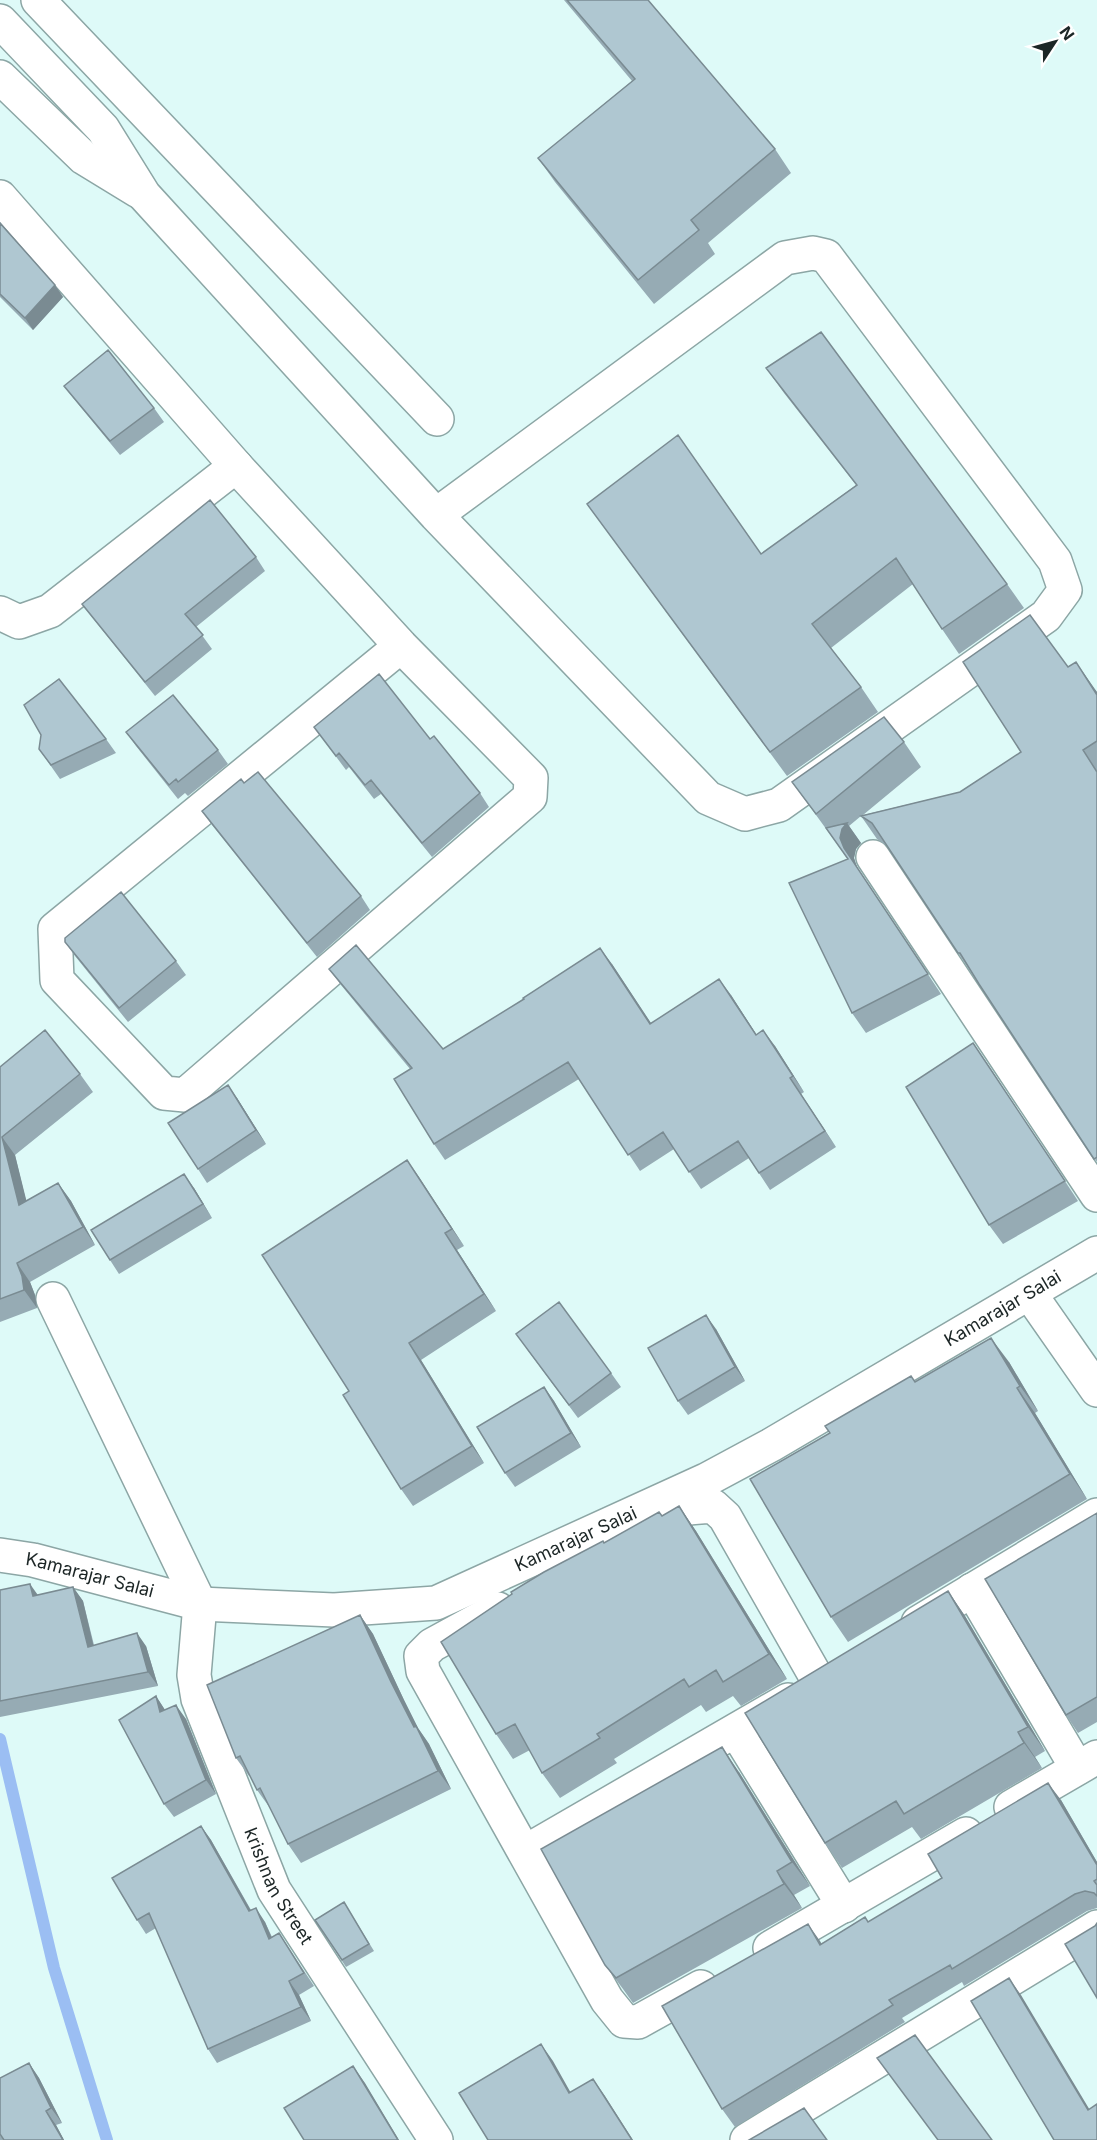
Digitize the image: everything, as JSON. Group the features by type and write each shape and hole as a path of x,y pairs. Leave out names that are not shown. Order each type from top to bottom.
{"street":[{"path":"38,0 437,419"},
{"path":"0,21 103,129 144,195 436,515 708,798 745,814 779,806 1046,616 1065,590 1055,561 1048,551 826,256 813,253 785,258 436,515"},
{"path":"0,76 84,158 144,195"},
{"path":"0,198 236,466 401,646 531,778 530,797 185,1095 164,1093 57,980 55,929 401,646"},
{"path":"0,613 18,622 50,611 236,466"},
{"path":"873,856 1097,1195"},
{"name":"Kamarajar Salai","path":"0,1555 33,1560 200,1604 334,1610 436,1603 706,1479 771,1445 1097,1253"},
{"path":"1030,1294 1097,1390"},
{"path":"53,1299 200,1604"},
{"path":"819,1682 725,1517 713,1506 688,1508 432,1645 421,1656 423,1671 607,2000 624,2020 638,2022 844,1906 1087,1762 972,1590"},
{"path":"890,1639 1097,1515"},
{"name":"krishnan Street","path":"200,1604 194,1675 198,1699 274,1890 436,2140"},
{"path":"525,1852 849,1664"},
{"path":"736,1731 844,1906"},
{"path":"747,2140 1097,1927"}],"building":[{"path":"567,0 648,0 775,149 691,220 699,230 638,280 538,158 635,79"},
{"path":"0,223 55,285 25,318 0,294"},
{"path":"821,332 1007,584 942,629 896,558 812,624 861,687 770,752 587,504 678,435 761,554 857,485 766,368"},
{"path":"108,350 154,408 110,441 64,386"},
{"path":"210,500 256,557 185,614 203,635 145,682 82,604"},
{"path":"1030,615 1068,667 1076,662 1097,695 1097,741 1083,750 1097,772 1097,1157 1094,1159 872,823 861,816 960,792 1021,752 963,662"},
{"path":"379,674 430,739 434,736 480,793 422,843 371,780 365,785 339,753 336,756 314,727"},
{"path":"59,679 106,739 51,765 39,749 41,735 24,705"},
{"path":"173,695 218,750 178,782 176,779 169,785 126,732"},
{"path":"884,717 904,742 816,814 792,782"},
{"path":"258,772 361,896 307,943 202,811 241,779 244,783"},
{"path":"847,823 842,829 840,838 844,848 928,974 852,1013 789,883 848,859 826,828"},
{"path":"121,892 176,961 119,1008 65,942 65,938"},
{"path":"356,945 443,1049 600,948 650,1024 719,979 756,1035 763,1030 793,1076 790,1078 825,1131 759,1173 738,1141 689,1172 663,1132 628,1155 568,1062 434,1144 394,1079 412,1068 329,969"},
{"path":"45,1030 80,1074 2,1137 19,1205 58,1183 83,1227 17,1263 24,1290 0,1299 0,1067"},
{"path":"973,1043 1065,1181 989,1225 906,1087"},
{"path":"228,1085 256,1130 198,1169 168,1123"},
{"path":"407,1160 452,1229 445,1233 484,1294 409,1343 472,1446 401,1489 343,1395 349,1391 262,1255"},
{"path":"184,1174 203,1204 110,1260 91,1230"},
{"path":"559,1302 611,1373 569,1405 516,1334"},
{"path":"706,1315 735,1367 678,1401 648,1348"},
{"path":"991,1338 1020,1386 1017,1388 1070,1474 831,1617 750,1479 830,1433 825,1426 911,1376 915,1382"},
{"path":"544,1387 571,1433 505,1473 477,1427"},
{"path":"679,1506 769,1654 723,1682 716,1670 689,1687 684,1679 597,1734 600,1738 542,1773 515,1724 496,1734 441,1642 512,1594 511,1592 544,1572 603,1541 604,1543 659,1512 662,1516"},
{"path":"1097,1513 1097,1697 1066,1715 985,1579"},
{"path":"30,1584 33,1596 73,1587 88,1647 137,1633 148,1672 0,1701 0,1590"},
{"path":"948,1591 1028,1727 1018,1732 1024,1743 904,1814 896,1801 825,1843 745,1713"},
{"path":"360,1615 391,1682 438,1771 288,1844 260,1788 257,1790 240,1756 236,1758 207,1685"},
{"path":"156,1696 160,1712 176,1705 206,1780 164,1804 119,1720"},
{"path":"722,1747 792,1862 777,1871 784,1884 616,1978 605,1965 541,1849"},
{"path":"1048,1783 1097,1865 1097,1879 1094,1881 1097,1885 1097,1896 1085,1891 1075,1894 952,1969 950,1965 889,2000 893,2005 722,2109 662,2006 808,1924 820,1945 865,1917 868,1922 942,1878 928,1854"},
{"path":"201,1826 249,1911 256,1908 269,1939 279,1933 304,1973 289,1981 301,2007 208,2049 149,1913 137,1920 112,1878"},
{"path":"344,1902 369,1944 342,1960 315,1920"},
{"path":"1097,1923 1097,1998 1065,1944"},
{"path":"1009,1978 1088,2110 1097,2104 1097,2140 1054,2140 971,2001"},
{"path":"915,2035 992,2140 938,2140 877,2058"},
{"path":"541,2044 569,2093 593,2079 632,2140 488,2140 459,2093"},
{"path":"29,2063 51,2108 46,2111 63,2140 4,2140 0,2134 0,2078"},
{"path":"353,2066 398,2140 304,2140 284,2108"},
{"path":"804,2108 827,2140 749,2140"}],"waterway":[{"path":"0,1739 54,1968 107,2140"}]}
